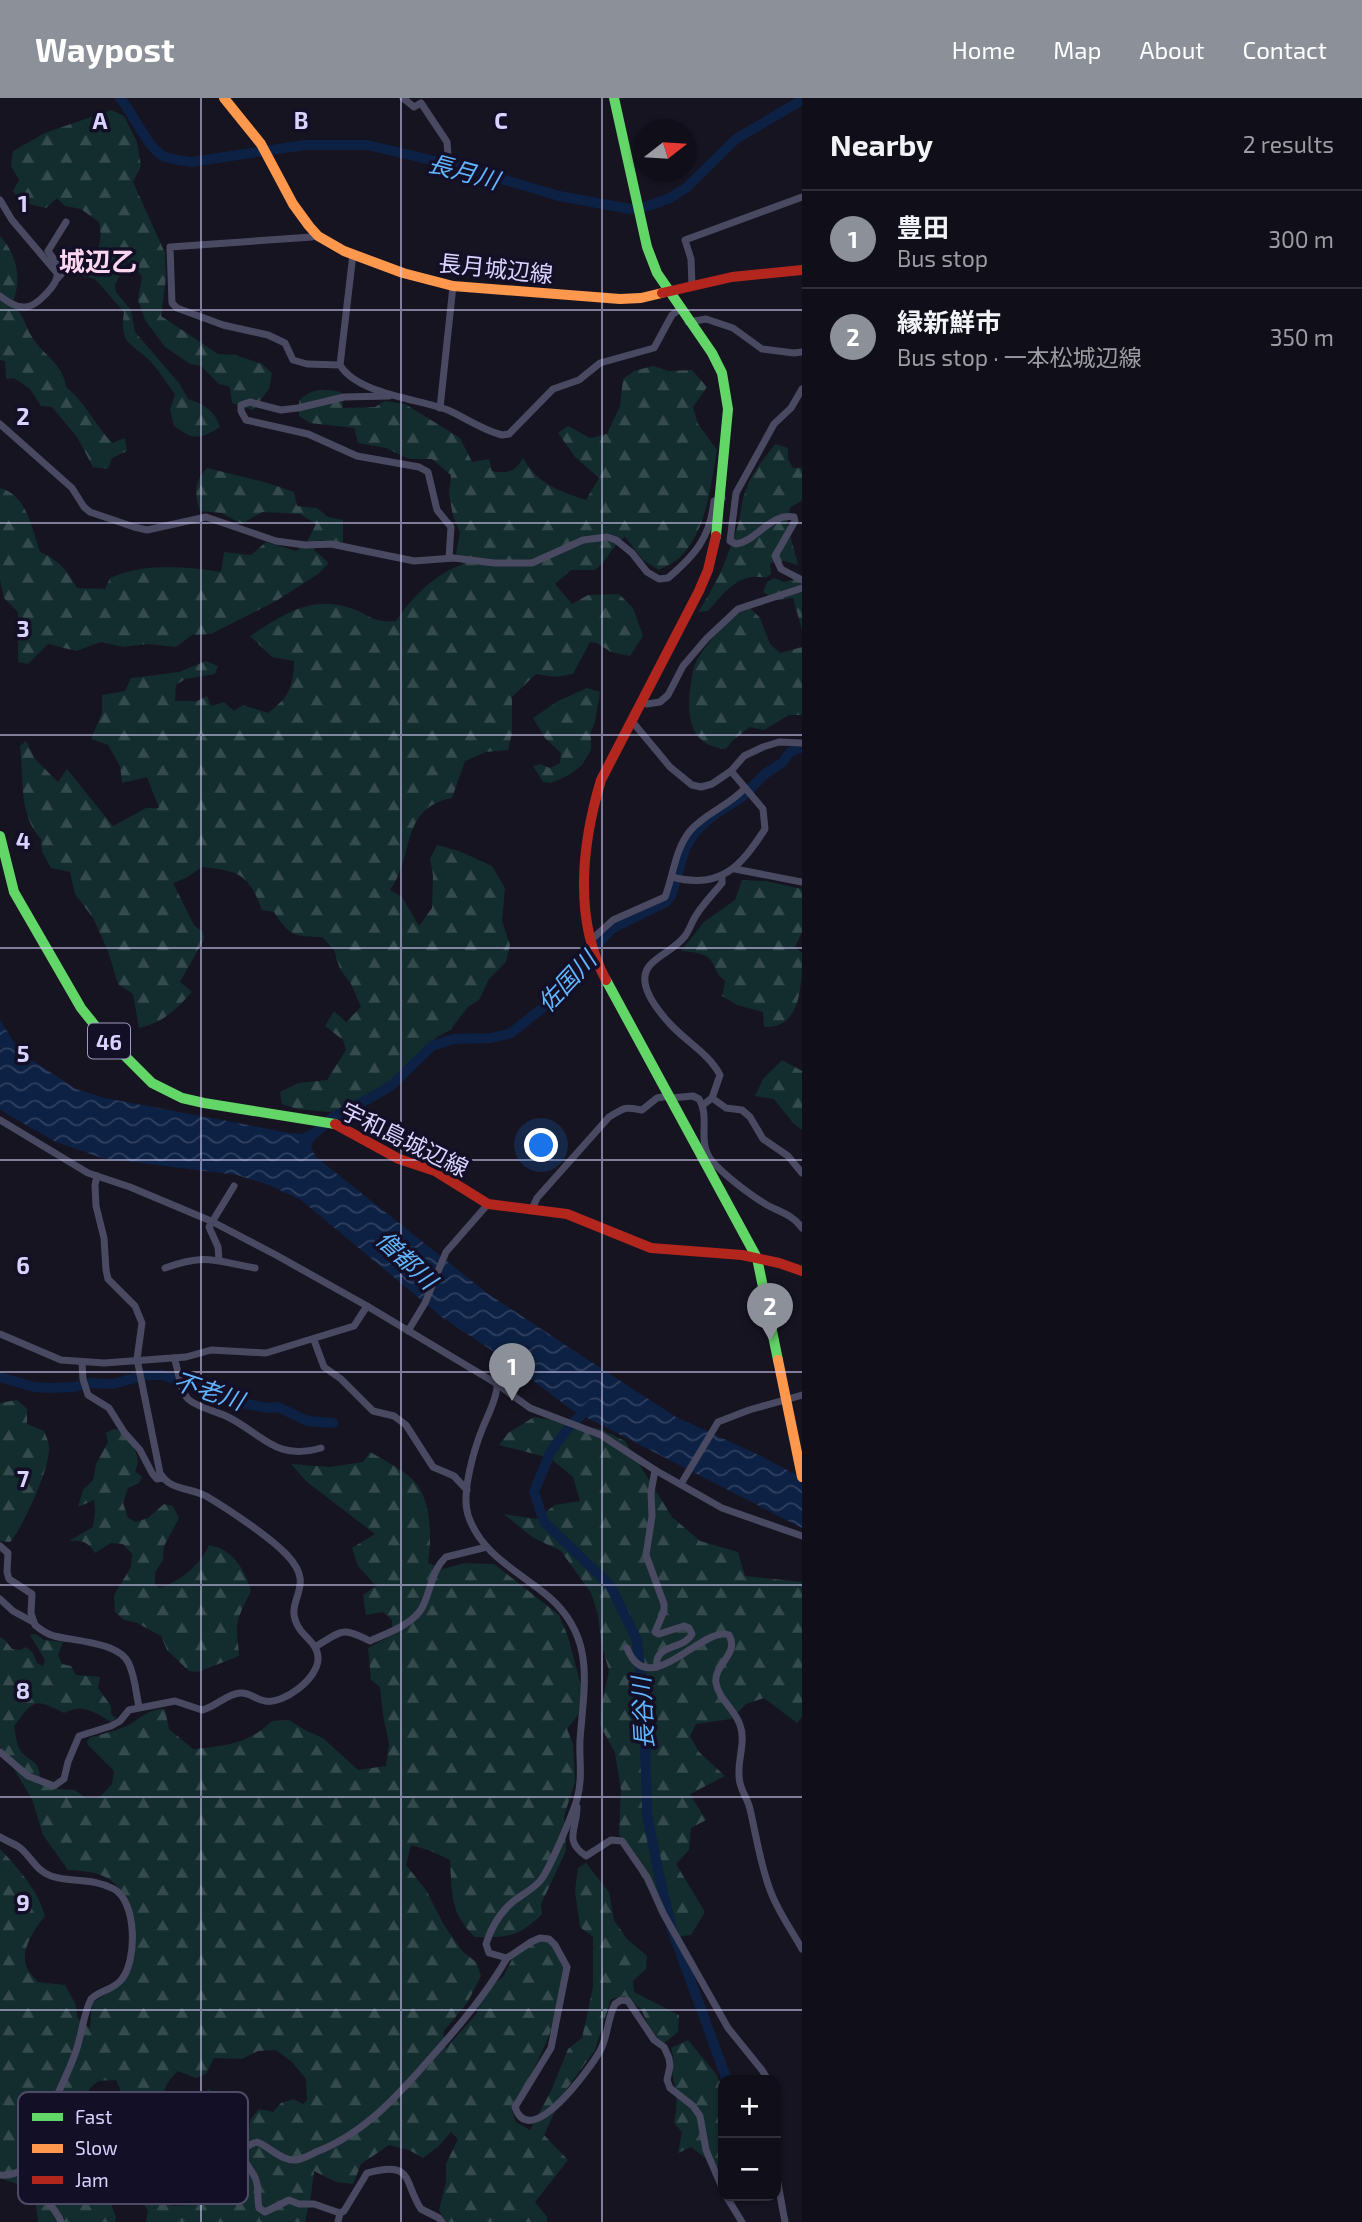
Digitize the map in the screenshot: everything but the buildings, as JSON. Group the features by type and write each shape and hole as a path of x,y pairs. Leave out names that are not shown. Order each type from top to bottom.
{"main road":[{"name":"長月城辺線","path":"223,98 259,141 303,218 316,234 337,249 421,279 453,286 620,299 641,298 732,277 802,270"},
{"path":"614,98 647,247 668,292 712,354 722,373 727,394 722,498 719,525 708,570 601,780 588,826 583,879 585,910 603,974 757,1258 801,1472"},
{"name":"宇和島城辺線","path":"0,836 13,892 70,993 97,1028 152,1083 182,1098 326,1122 346,1128 399,1159 443,1175 488,1204 576,1217 651,1248 742,1255 802,1271"}],"street":[{"path":"403,98 414,107 421,103 447,142 448,155"},
{"path":"692,286 691,259 685,240 802,197"},
{"path":"0,200 12,220 57,273 58,278"},
{"path":"0,296 22,307 30,307 55,284 63,272 48,251 66,222"},
{"path":"316,234 312,237 170,247 171,298 174,306 183,311 223,326 268,335 285,343 293,360 307,364 340,365"},
{"path":"353,254 340,365 343,370 356,380 390,396 440,408 491,432 509,433 553,389 579,380 600,363 654,348 672,316 680,309"},
{"path":"440,408 453,286"},
{"path":"688,321 705,319 733,328 762,349 802,352"},
{"path":"802,389 791,408 774,424 736,494 730,541 736,544 746,542 773,521 789,515 793,517 795,521 792,528 775,556 781,569 802,580"},
{"path":"390,396 344,397 281,410 250,402 241,405 241,411 246,420 308,433 357,456 419,467 428,472 437,510 451,527 449,558"},
{"path":"0,424 72,488 90,512 134,527 147,530 205,517 276,541 304,545 331,544 414,561 449,558 494,563 531,563 583,540 607,537 616,540 632,553 648,572 659,579 668,578 698,550 708,531 714,500 722,498"},
{"path":"641,701 647,705 660,702 668,695 683,666 738,608 802,588"},
{"path":"631,720 662,759 692,785 701,787 712,784 731,771 744,756 764,747 779,742 802,744"},
{"path":"672,877 691,881 722,877 734,869 765,829 764,808 731,771"},
{"path":"592,940 614,920 665,897 682,843 689,832 713,811 736,798 744,788"},
{"path":"734,869 802,882"},
{"path":"703,1105 712,1098 720,1075 715,1065 671,1024 649,994 645,974 652,963 674,949 687,933 695,916 722,883 722,877"},
{"path":"532,1209 537,1198 609,1117 631,1106 642,1110 657,1098 693,1096 703,1105 703,1143 712,1161 757,1199 788,1214 802,1228"},
{"path":"712,1098 726,1108 742,1110 750,1117 762,1139 788,1156 802,1173"},
{"path":"0,1119 65,1161 211,1221 367,1306 494,1382 497,1387 530,1408 601,1435 655,1471 722,1508 802,1536"},
{"path":"0,1752 28,1776 54,1786 64,1779 79,1735 111,1726 120,1721 129,1710 175,1701 202,1710 242,1692 265,1702 271,1701 305,1685 316,1667 318,1658 315,1647 300,1631 293,1614 302,1581 296,1566 286,1554 272,1541 204,1495 174,1487 163,1478 157,1463 137,1359 142,1324 135,1306 108,1279 104,1238 96,1206 97,1176"},
{"path":"219,1260 218,1247 209,1227 234,1186"},
{"path":"408,1331 425,1303 445,1256 488,1204"},
{"path":"165,1268 189,1260 219,1260 255,1268"},
{"path":"0,1335 61,1360 82,1362 174,1358 211,1350 267,1353 354,1326 367,1306"},
{"path":"314,1340 324,1367 341,1379 373,1411 394,1416 406,1425 433,1467 454,1476 467,1490"},
{"path":"174,1358 184,1393 195,1403 237,1422 273,1447 302,1452 321,1448"},
{"path":"82,1362 88,1395 109,1408 124,1432 141,1450 152,1473 158,1479 163,1478"},
{"path":"497,1387 479,1437 467,1490 469,1517 487,1547 568,1616 578,1633 583,1662 584,1699 580,1741 581,1782 577,1799 540,1882 512,1902 495,1922 489,1934 486,1944 489,1954 506,1958"},
{"path":"681,1484 718,1422 802,1395"},
{"path":"655,1471 646,1555 664,1604 664,1611 655,1632 659,1634 684,1626 692,1633 686,1641 658,1654 657,1667"},
{"path":"0,1546 8,1553 9,1579 32,1594 33,1622"},
{"path":"315,1647 347,1630 370,1641 411,1620 422,1609 435,1572 446,1557 487,1547"},
{"path":"0,1599 45,1633 86,1641 122,1655 130,1665 139,1707"},
{"path":"627,1648 635,1662 657,1667 665,1665 714,1634 722,1632 729,1635 733,1641 732,1649 716,1676 716,1684 719,1694 741,1725 743,1736 740,1782 749,1804 769,1887 802,1949"},
{"path":"577,1799 577,1816 572,1836 578,1850 589,1855 606,1843 616,1839 622,1841 647,1877 663,1913 728,2028 765,2075"},
{"path":"0,1837 20,1848 41,1871 52,1876 86,1879 111,1888 124,1899 132,1923 127,1972 115,1987 96,1994 91,1999 69,2071 58,2092"},
{"path":"248,2146 257,2142 288,2159 298,2160 332,2146 367,2123 397,2096 452,2034 495,1980 506,1958 540,1938 549,1939 555,1945 567,1967 551,2048 516,2103 519,2116 529,2120 541,2118 558,2105 600,2052 615,2004 621,2000 628,2001 669,2058 667,2080 670,2088 693,2106 700,2116 706,2150 718,2178"},
{"path":"248,2169 254,2175 260,2208 265,2212 289,2200 299,2204 314,2204 340,2213"},
{"path":"338,2222 340,2213 344,2211 368,2173 393,2169 405,2174 421,2209 442,2222"},
{"path":"0,2175 11,2176 18,2173"},
{"path":"781,2200 785,2222"},
{"path":"729,2201 742,2222"},
{"path":"50,2204 61,2222"}],"green space":[{"path":"111,110 124,116 137,142 141,166 133,182 165,253 166,277 161,316 218,354 236,355 262,364 272,373 269,389 253,410 232,403 230,387 219,384 201,366 190,364 165,347 145,320 138,300 142,276 127,261 115,285 116,292 131,310 135,332 179,383 188,399 204,406 215,417 220,427 201,436 192,436 174,426 170,410 175,394 151,362 128,342 123,331 124,312 95,279 77,275 97,252 99,222 81,209 65,206 57,198 46,208 20,202 13,191 19,180 11,166 13,151 45,133"},
{"path":"0,236 11,252 17,269 17,286 12,305 23,317 37,344 61,372 66,387 106,436 112,443 125,438 127,451 112,458 108,469 93,467 77,437 52,407 41,406 30,389 14,378 6,379 5,361 0,360"},
{"path":"653,366 669,371 692,370 707,387 693,407 698,424 717,450 706,508 695,537 678,559 659,570 643,560 625,537 595,570 571,570 555,584 572,604 588,595 619,594 633,608 643,636 630,656 611,652 597,643 590,642 573,674 555,677 536,674 512,697 512,733 508,750 486,752 465,761 452,798 435,803 423,812 416,823 398,877 390,890 402,897 419,926 432,908 433,875 430,859 437,845 459,851 492,866 505,888 502,921 510,945 506,962 489,979 479,1000 468,1007 450,1030 437,1037 361,1108 329,1112 297,1109 282,1104 280,1092 298,1083 327,1080 346,1050 343,1040 325,1026 334,1011 346,1022 361,1007 351,984 340,969 334,950 322,937 299,935 288,930 274,912 262,910 252,888 241,876 225,870 202,867 173,883 194,925 203,932 204,939 180,982 192,992 168,1015 139,1028 133,994 118,984 108,951 93,918 75,894 70,872 51,868 42,852 41,839 25,807 20,746 26,741 35,759 58,782 67,769 113,826 146,808 159,808 147,777 122,783 120,766 108,745 91,739 102,713 102,695 125,691 131,678 179,672 206,661 218,666 215,674 185,679 176,685 175,701 197,701 207,696 211,706 224,702 234,711 243,705 268,713 281,702 288,691 294,661 272,657 250,636 297,609 322,604 350,608 381,621 396,621 425,587 463,564 456,554 460,532 453,516 449,494 451,475 432,459 409,459 386,448 358,443 354,428 310,423 299,416 299,401 308,394 323,390 341,392 343,408 375,407 385,401 405,404 460,438 472,462 489,459 492,471 506,472 514,469 523,458 542,481 586,500 599,478 575,457 558,433 568,426 590,438 607,434 620,406 623,379 634,371"},
{"path":"775,444 788,448 788,459 793,468 802,468 802,500 790,508 787,523 798,565 784,561 770,563 771,574 766,578 756,577 740,581 726,591 708,611 698,612 727,558 749,482"},
{"path":"207,468 294,492 297,506 317,508 328,517 343,520 343,543 319,540 314,550 329,563 318,574 276,601 211,634 192,635 176,647 146,644 123,647 101,642 76,651 48,644 28,664 18,662 18,612 4,598 0,580 0,488 17,498 31,523 40,552 62,566 77,588 105,589 110,578 151,568 179,567 221,572 224,552 251,555 266,542 296,551 307,542 316,524 300,514 262,512 242,524 221,513 200,511 196,488"},
{"path":"802,577 802,630 793,598 776,600 763,592 767,582 774,578 784,582"},
{"path":"748,606 760,618 770,644 780,653 802,647 802,715 789,715 764,730 750,727 726,749 714,747 697,735 690,717 693,669 712,638"},
{"path":"587,688 600,692 591,732 591,750 582,765 569,775 551,783 543,782 533,766 540,764 550,768 560,763 561,753 545,738 533,718 558,701"},
{"path":"742,880 766,881 802,889 802,932 795,947 802,953 800,990 793,1012 777,1026 764,1027 763,1012 737,1005 722,996 725,981 706,956 681,951 704,922 735,900"},
{"path":"782,1060 802,1071 802,1130 774,1099 755,1096 763,1079"},
{"path":"17,1400 27,1409 27,1424 44,1431 49,1447 46,1468 35,1496 10,1542 0,1541 0,1403"},
{"path":"534,1417 600,1429 625,1441 672,1517 700,1541 738,1552 745,1576 802,1582 802,1717 797,1723 764,1698 746,1704 731,1719 696,1724 690,1736 699,1752 725,1776 690,1794 706,1820 691,1828 689,1850 676,1864 705,1912 691,1935 674,1937 619,1834 621,1790 615,1753 600,1725 609,1671 591,1593 561,1551 532,1537 504,1514 536,1519 555,1505 580,1501 573,1477 550,1458 499,1445 508,1433"},
{"path":"114,1429 134,1448 138,1459 135,1471 142,1477 139,1483 128,1488 123,1503 128,1518 136,1522 148,1518 164,1504 173,1506 179,1518 164,1546 163,1560 155,1573 155,1585 160,1588 183,1576 196,1565 209,1545 231,1556 245,1575 251,1591 237,1626 239,1656 198,1672 189,1671 167,1650 161,1636 137,1623 124,1620 115,1612 114,1595 131,1567 132,1554 123,1544 111,1543 95,1553 84,1542 69,1541 93,1527 94,1500 78,1507 83,1490 93,1480 96,1464 108,1442 106,1433"},
{"path":"370,1452 412,1479 419,1487 427,1507 430,1542 428,1563 443,1569 465,1563 494,1564 559,1615 568,1637 583,1693 578,1715 567,1729 573,1744 575,1782 564,1816 566,1851 541,1904 542,1914 534,1922 512,1934 475,1937 461,1920 454,1902 450,1860 411,1845 406,1865 426,1890 444,1925 463,1952 476,1962 481,1976 467,2003 443,2032 446,2048 477,2013 481,1992 503,1977 517,1950 542,1935 558,1942 564,1963 561,2000 547,2039 512,2111 516,2122 530,2130 551,2091 568,2049 582,2038 593,1987 593,1937 580,1927 575,1891 578,1868 586,1863 609,1892 614,1920 627,1939 647,1956 646,1969 633,1981 634,1992 679,2015 678,2032 662,2045 650,2029 641,2009 624,1996 611,1999 595,2050 563,2094 544,2135 568,2160 535,2202 547,2217 547,2222 446,2222 439,2210 446,2182 446,2164 458,2139 451,2132 438,2147 423,2158 409,2150 389,2145 361,2164 353,2184 336,2182 314,2171 305,2222 146,2222 148,2211 143,2204 248,2204 250,2120 259,2109 273,2112 281,2103 293,2099 303,2104 307,2100 306,2079 292,2062 276,2050 258,2051 242,2059 214,2058 206,2074 196,2078 178,2071 165,2092 121,2092 116,2080 99,2081 88,2092 18,2092 18,2184 0,2178 0,1849 32,1888 45,1916 27,1947 25,1961 28,1970 38,1982 65,1985 75,2003 78,2019 90,2028 92,2003 122,1984 133,1948 135,1926 133,1912 126,1898 111,1880 96,1874 68,1870 43,1835 32,1799 0,1746 0,1637 12,1649 20,1650 26,1647 33,1653 37,1663 43,1666 45,1660 30,1635 36,1634 44,1640 63,1642 58,1655 62,1664 71,1666 76,1675 100,1677 98,1688 111,1706 111,1714 116,1718 111,1722 83,1709 64,1713 40,1703 30,1706 14,1726 19,1747 23,1754 36,1764 40,1778 59,1789 75,1790 86,1798 99,1798 112,1784 114,1771 87,1741 91,1737 124,1727 159,1709 165,1709 169,1729 193,1749 236,1742 254,1735 272,1721 289,1720 323,1738 358,1770 386,1766 389,1744 380,1687 371,1680 368,1648 392,1635 392,1620 383,1612 366,1615 363,1595 376,1586 358,1566 352,1548 375,1534 307,1482 291,1464 329,1467 363,1462"},
{"path":"688,2040 718,2078 718,2168 691,2147 678,2153 682,2132 674,2123 676,2100 671,2048"},
{"path":"36,2204 111,2204 116,2217 115,2222 38,2222"}],"water":[{"name":"僧都川","path":"0,1020 21,1053 76,1089 105,1098 290,1133 302,1134 310,1129 316,1137 311,1147 316,1157 487,1293 676,1417 802,1478 802,1528 572,1410 499,1355 443,1318 301,1200 269,1185 237,1175 102,1158 56,1142 7,1114 0,1109"}],"waterway":[{"name":"長月川","path":"120,98 157,152 173,159 191,162 305,145 367,145 461,167 559,196 630,209 670,198 686,188 736,139 802,100"},
{"name":"佐国川","path":"304,1143 333,1117 392,1085 432,1046 454,1039 491,1038 511,1033 565,990 587,955 613,928 666,902 671,896 685,849 695,832 711,817 742,797 766,773 782,763 790,752 802,747"},
{"name":"不老川","path":"0,1377 34,1387 48,1388 74,1387 89,1383 113,1384 146,1375 162,1375 204,1388 232,1401 267,1408 278,1407 307,1421 333,1423"},
{"name":"長谷川","path":"591,1405 551,1451 534,1492 544,1522 610,1585 637,1640 644,1703 647,1814 658,1870 672,1930 725,2075"}],"traffic: fast":[{"path":"614,98 647,247 657,273 712,353 722,373 728,409 716,536"},
{"path":"0,836 14,892 81,1008 97,1028 152,1083 182,1098 204,1103 335,1124"},
{"path":"606,980 757,1258 778,1360"}],"traffic: slow":[{"path":"224,98 261,144 293,204 309,226 318,236 344,251 403,273 453,286 620,299 662,293"},
{"path":"778,1360 802,1477"}],"traffic: jam":[{"path":"662,293 732,277 802,270"},
{"path":"606,980 589,932 585,907 586,855 594,804 601,780 699,591 708,570 716,536"},
{"path":"335,1124 399,1159 435,1171 488,1204 567,1214 651,1248 742,1255 802,1271"}],"place":[{"name":"縁新鮮市","path":"770,1341"},
{"name":"豊田","path":"512,1401"}],"district":[{"name":"城辺乙","path":"98,260"}]}
